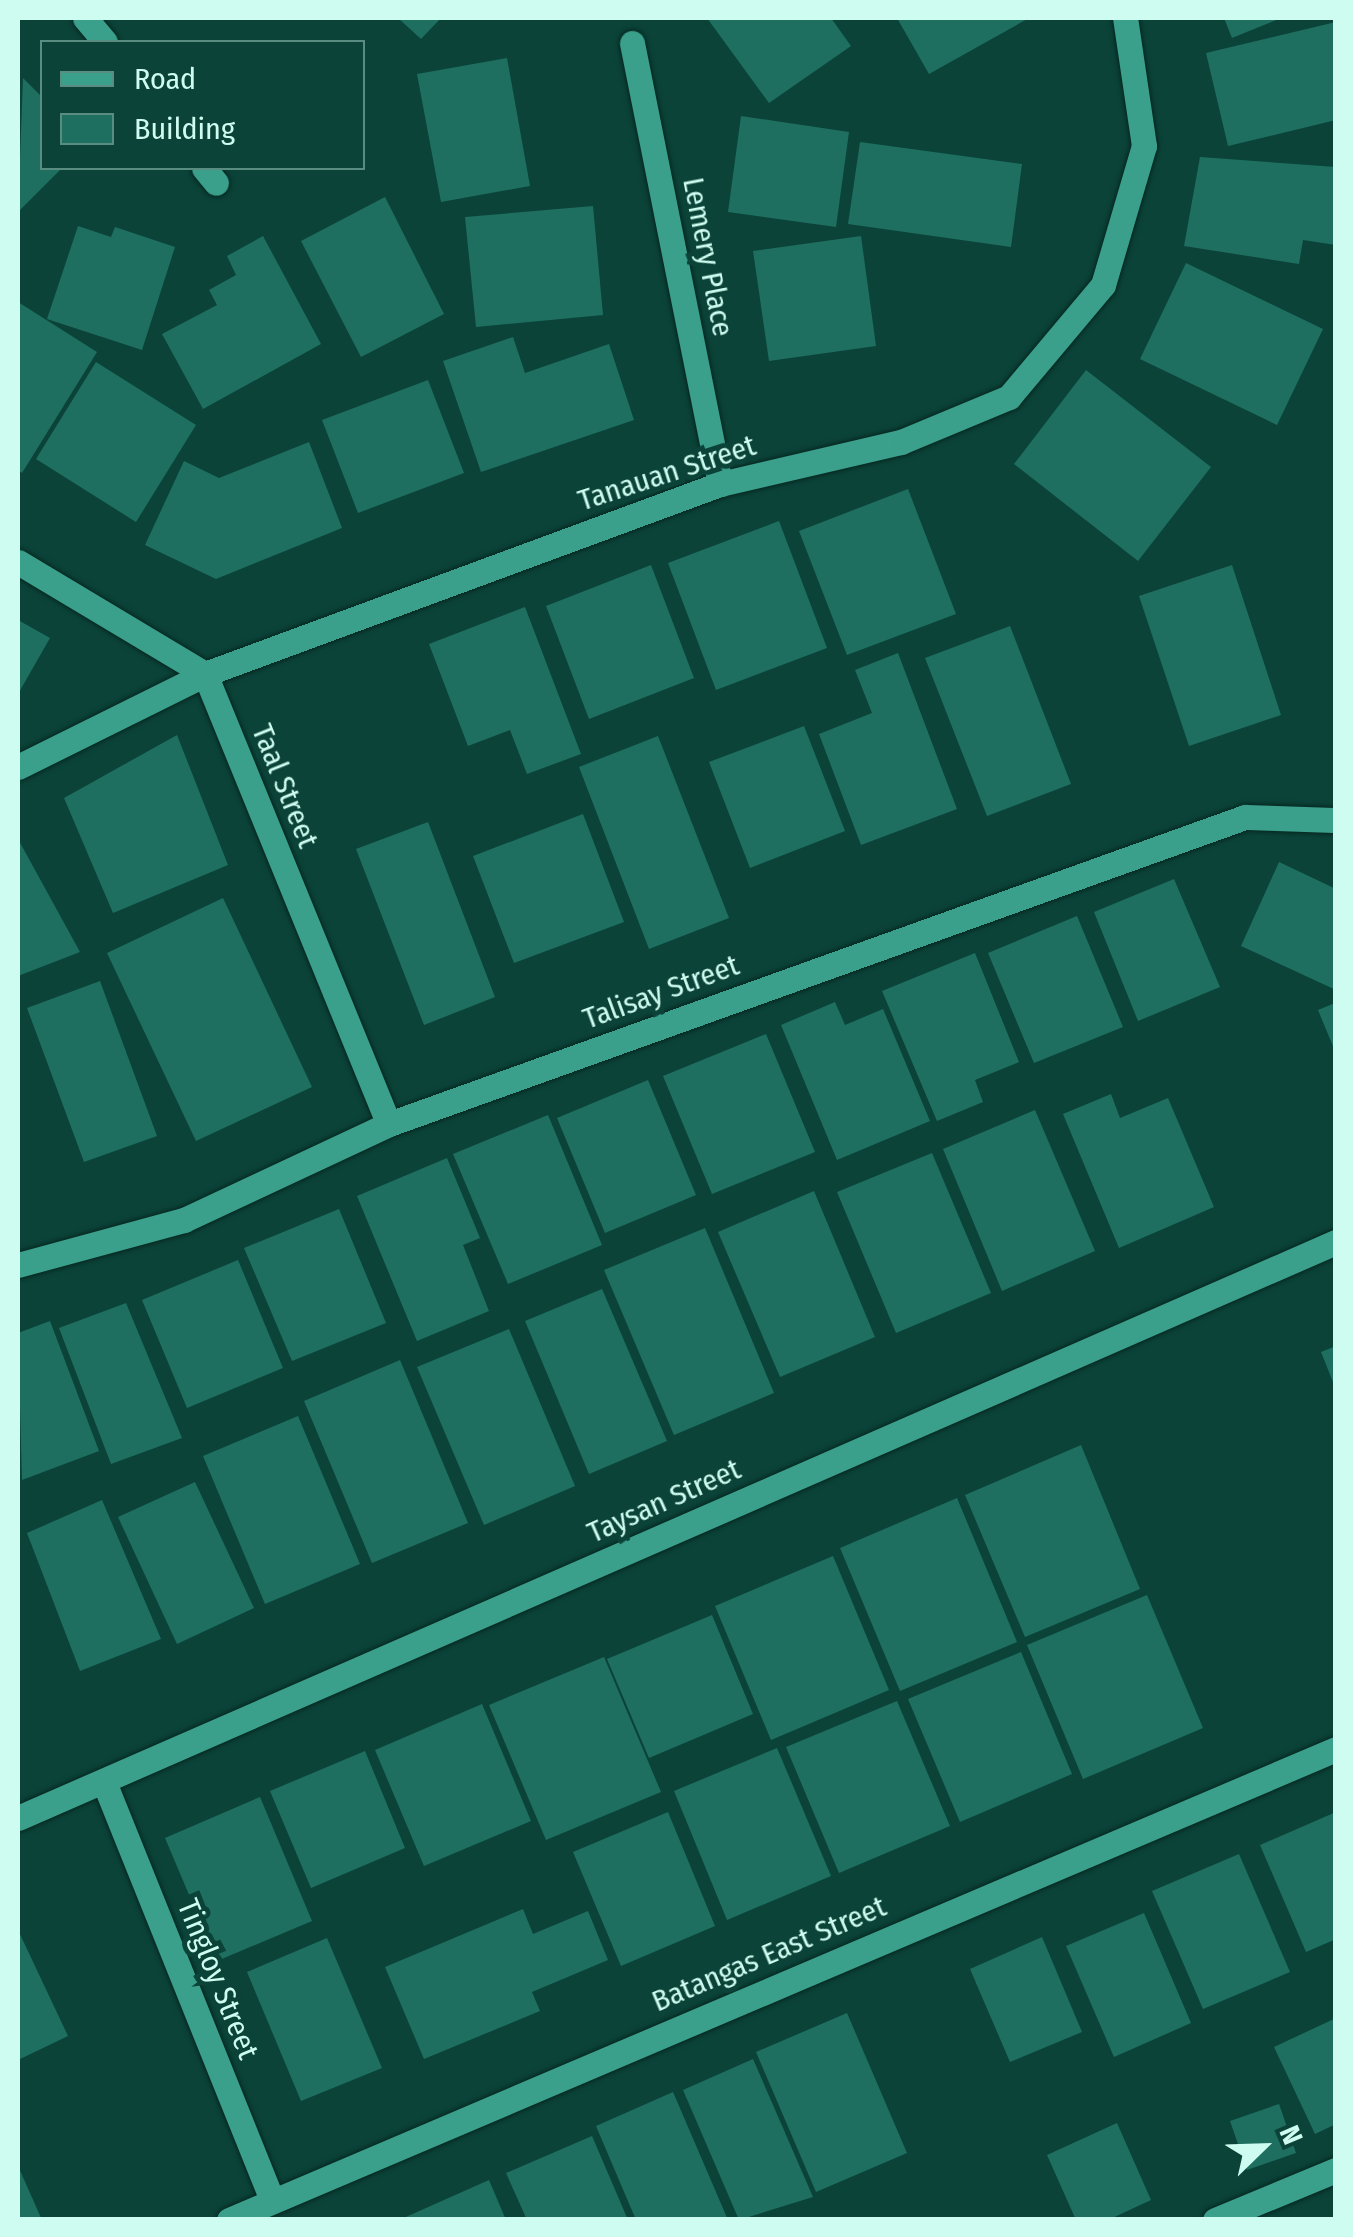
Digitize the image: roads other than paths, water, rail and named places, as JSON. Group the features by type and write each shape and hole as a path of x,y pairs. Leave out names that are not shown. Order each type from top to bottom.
{"street":[{"path":"85,18 103,40"},
{"name":"Tanauan Street","path":"18,767 204,674 720,484 901,442 1009,396 1103,285 1144,146 1125,18"},
{"name":"Lemery Place","path":"632,43 720,484"},
{"path":"18,562 204,674"},
{"name":"Taal Street","path":"204,674 389,1124"},
{"name":"Talisay Street","path":"18,1264 184,1220 389,1124 1244,817 1336,820"},
{"name":"Taysan Street","path":"18,1818 1336,1242"},
{"name":"Batangas East Street","path":"229,2220 1336,1749"},
{"name":"Tingloy Street","path":"104,1782 272,2200"},
{"path":"1215,2220 1336,2170"}]}
